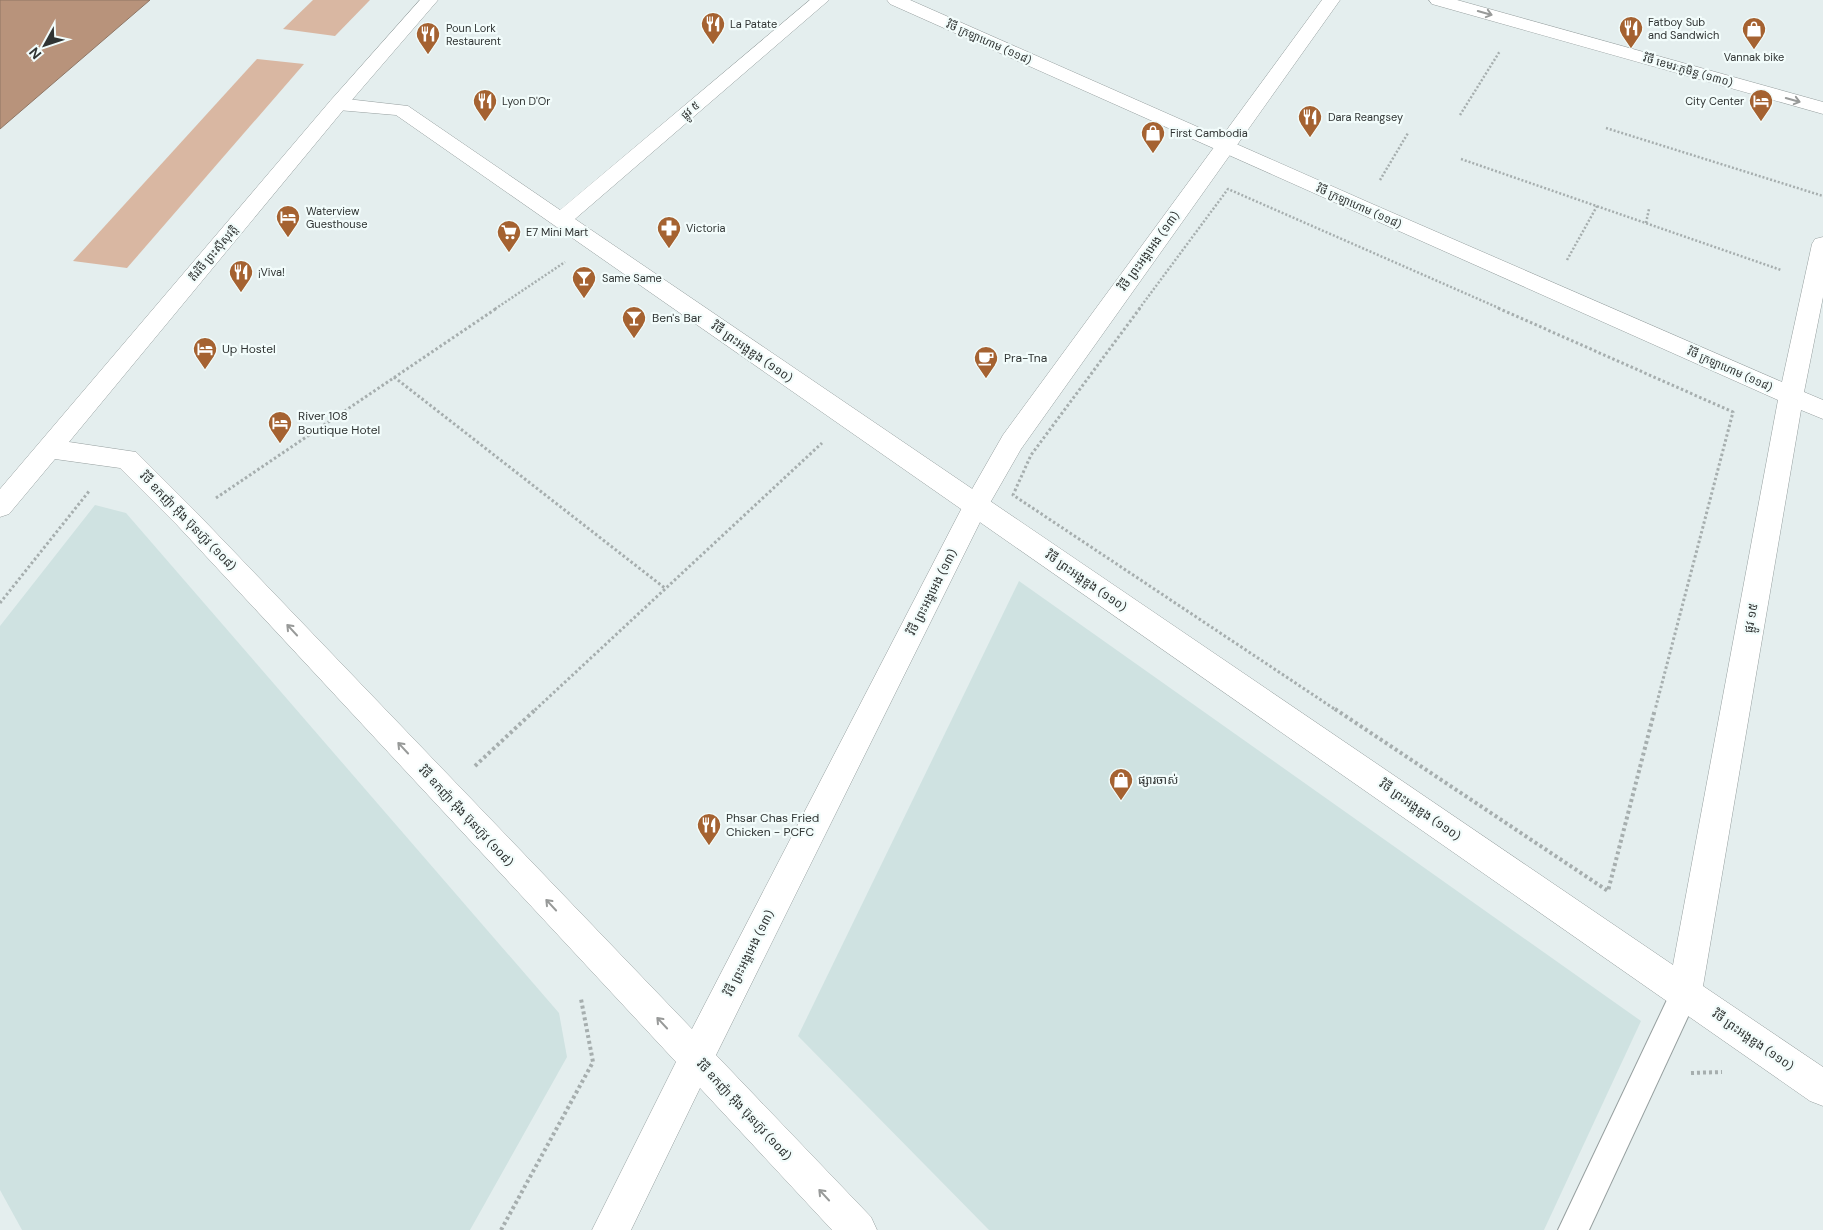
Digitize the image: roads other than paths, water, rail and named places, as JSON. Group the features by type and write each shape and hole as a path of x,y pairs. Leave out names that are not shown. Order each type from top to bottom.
{"street":[{"name":"តីរវិថី ព្រះស៊ីសុវត្តិ","path":"0,507 338,104 429,0"},
{"name":"ផ្លូវ ៥","path":"561,220 820,0"},
{"name":"វិថី ក្រឡាហោម (១១៨)","path":"896,0 1224,147 1823,410"},
{"name":"វិថី ព្រះអង្គអេង (១៣)","path":"611,1230 976,505 1012,442 1330,0"},
{"name":"វិថី ខេមរៈភូមិន្ធ (១៣០)","path":"1438,0 1823,108"},
{"name":"វិថី ព្រះអង្គឌួង (១១០)","path":"338,104 401,110 1823,1088"},
{"name":"ផ្លូវ ១៥","path":"1685,993 1791,396 1823,244"},
{"name":"វិថី ឧកញ៉ា អ៊ីង ប៊ុនហ៊ូវ (១០៨)","path":"50,448 127,459 186,518 858,1230"}],"lane":[{"path":"1573,1230 1685,993"}],"place":[{"name":"La Patate","path":"713,45"},
{"name":"Fatboy Sub and Sandwich","path":"1631,49"},
{"name":"Vannak bike","path":"1754,50"},
{"name":"Poun Lork Restaurent","path":"428,55"},
{"name":"Lyon D'Or","path":"485,122"},
{"name":"City Center","path":"1761,122"},
{"name":"Dara Reangsey","path":"1310,138"},
{"name":"First Cambodia","path":"1153,154"},
{"name":"Waterview Guesthouse","path":"288,238"},
{"name":"Victoria","path":"669,249"},
{"name":"E7 Mini Mart","path":"509,253"},
{"name":"¡Viva!","path":"241,293"},
{"name":"Same Same","path":"584,299"},
{"name":"Ben's Bar","path":"634,339"},
{"name":"Up Hostel","path":"205,370"},
{"name":"Pra-Tna","path":"986,379"},
{"name":"River 108 Boutique Hotel","path":"280,444"},
{"name":"ផ្សារចាស់","path":"1121,801"},
{"name":"Phsar Chas Fried Chicken - PCFC","path":"709,846"}]}
